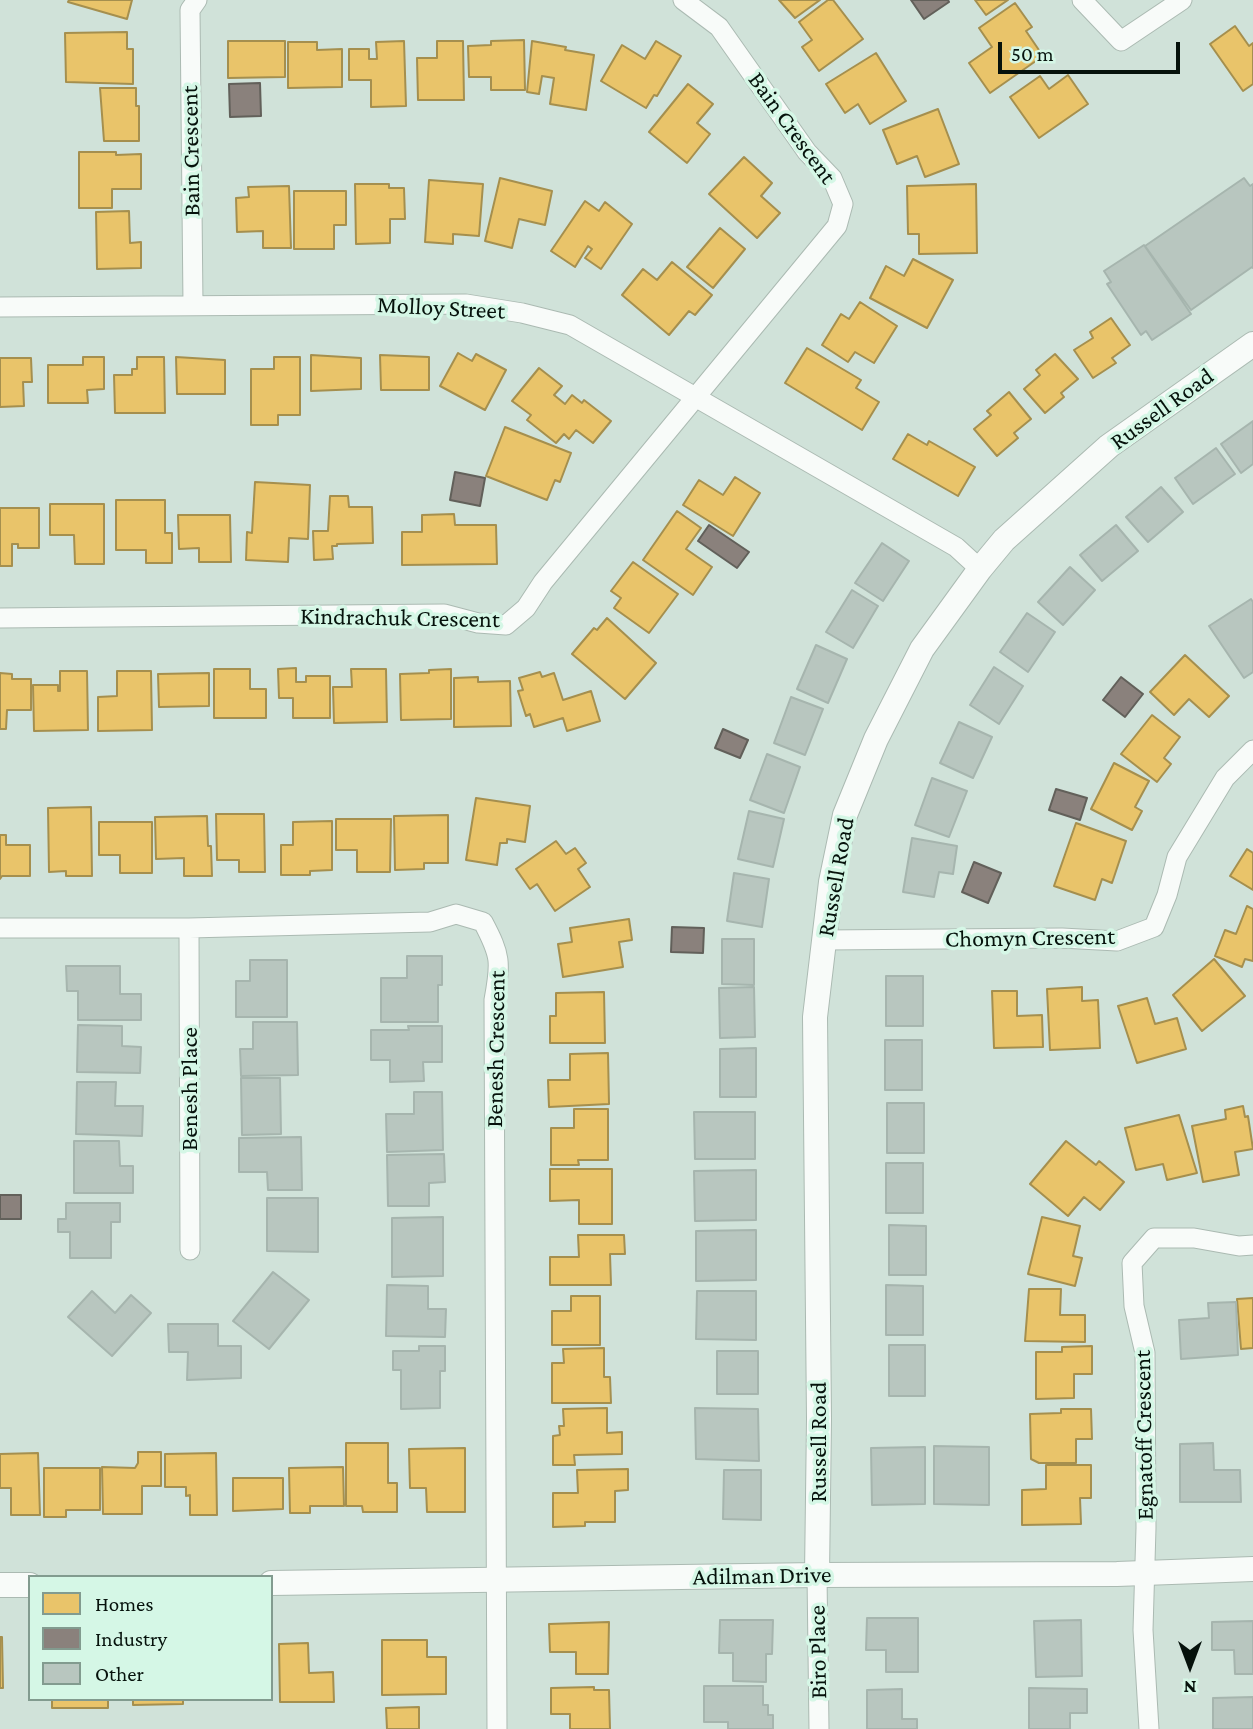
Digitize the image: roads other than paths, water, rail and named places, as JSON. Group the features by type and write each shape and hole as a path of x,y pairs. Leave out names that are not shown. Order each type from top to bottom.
{"street":[{"name":"Bain Crescent","path":"193,305 190,10 197,0"},
{"name":"Bain Crescent","path":"683,0 719,27 807,152 832,178 843,204 837,226 694,397"},
{"path":"1082,0 1121,41 1182,0"},
{"name":"Molloy Street","path":"0,307 466,304 522,313 570,325 956,547 980,569"},
{"name":"Russell Road","path":"817,1575 819,1419 815,1017 831,883 845,815 876,738 922,649 1004,540 1109,446 1253,344"},
{"name":"Kindrachuk Crescent","path":"0,618 444,614 478,623 506,625 526,608 543,582 694,397"},
{"name":"Chomyn Crescent","path":"825,940 1062,938 1117,941 1154,927 1167,895 1177,857 1225,778 1253,750"},
{"name":"Benesh Crescent","path":"0,928 189,928 430,922 456,914 483,922 498,950 494,1000 496,1729"},
{"name":"Benesh Place","path":"189,928 190,1250"},
{"name":"Egnatoff Crescent","path":"1146,1573 1145,1353 1135,1306 1132,1263 1154,1238 1194,1238 1239,1246 1253,1245"},
{"name":"Adilman Drive","path":"273,1583 1146,1573 1253,1569"},
{"path":"1146,1573 1143,1630 1149,1729"},
{"name":"Biro Place","path":"817,1575 819,1729"},
{"path":"0,1586 28,1585"}]}
